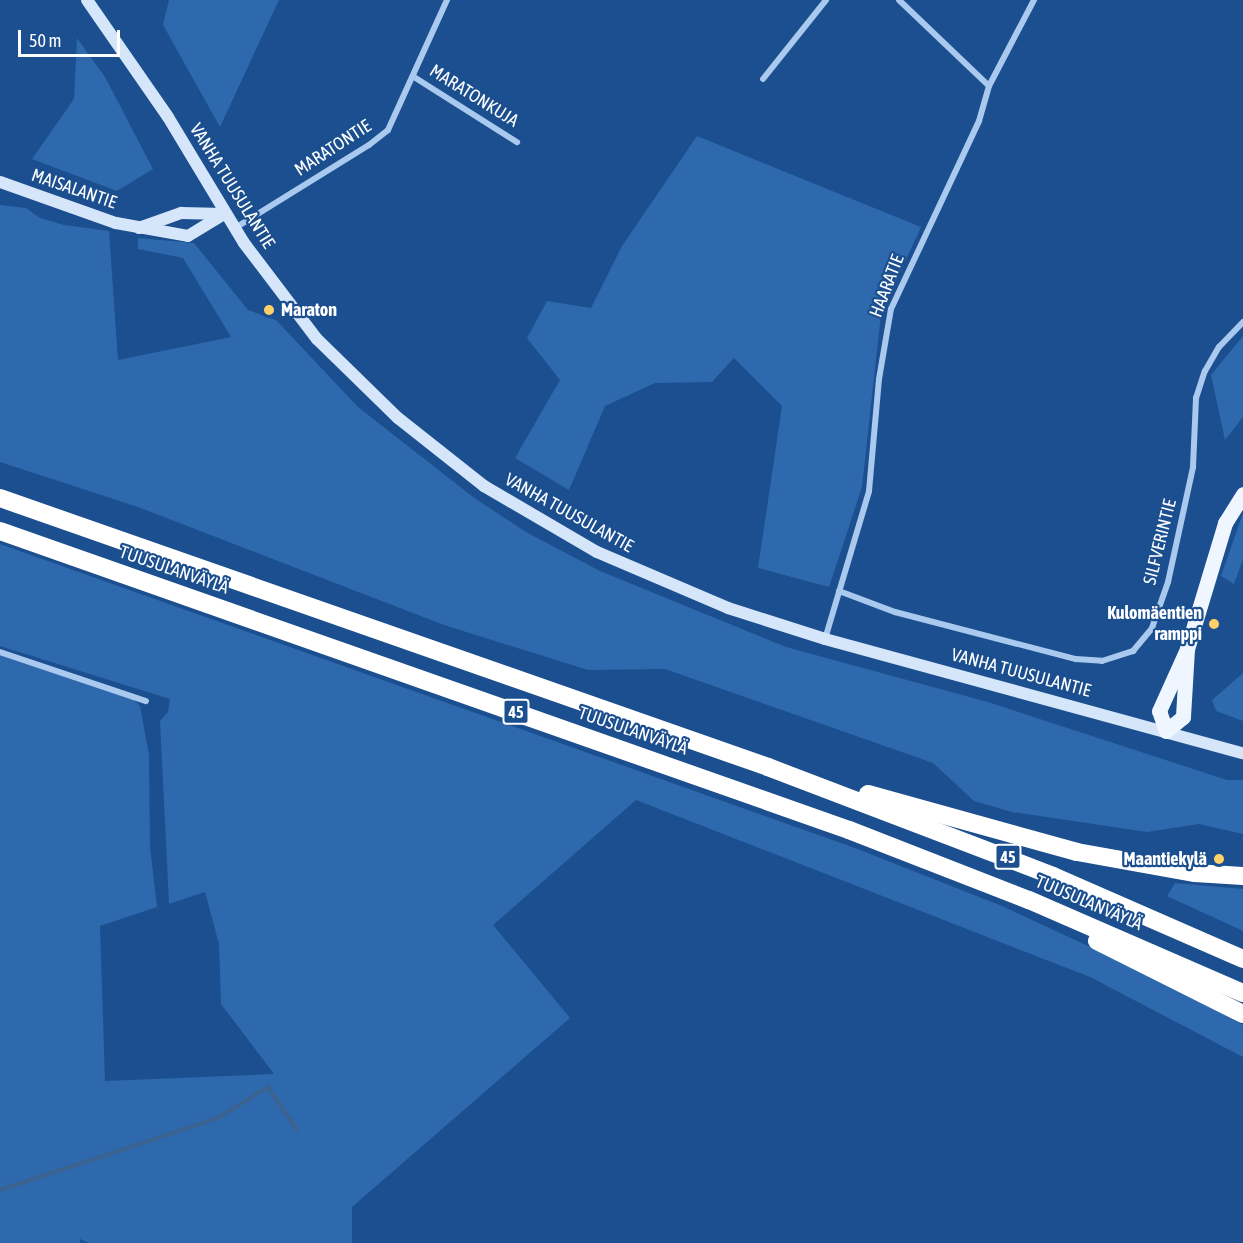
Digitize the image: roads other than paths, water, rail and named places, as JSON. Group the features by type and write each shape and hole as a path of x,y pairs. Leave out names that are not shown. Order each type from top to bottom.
{"highway":[{"name":"TUUSULANVÄYLÄ","path":"0,498 768,767 1053,876 1243,959"},
{"name":"TUUSULANVÄYLÄ","path":"0,531 849,830 1029,900 1243,993"},
{"path":"768,767 1077,852 1195,873 1243,876"},
{"path":"1029,900 1107,946 1243,1014"}],"main road":[{"name":"VANHA TUUSULANTIE","path":"87,0 168,117 234,229 317,339 398,418 484,486 597,552 728,608 825,639 1243,753"},
{"name":"MAISALANTIE","path":"0,182 75,211 138,228 195,235 224,214"},
{"path":"138,228 181,213 224,214"},
{"path":"1187,650 1183,717 1166,731 1159,711 1187,650 1218,541 1243,494"}],"street":[{"name":"MARATONTIE","path":"234,229 369,146 387,130 414,77 447,0"},
{"path":"763,79 826,0"},
{"path":"899,0 989,86"},
{"name":"HAARATIE","path":"825,639 869,491 879,379 891,309 979,121 989,86 1034,0"},
{"name":"MARATONKUJA","path":"414,77 517,142"},
{"name":"SILFVERINTIE","path":"839,591 895,612 1076,659 1102,661 1133,651 1152,628 1168,582 1193,467 1196,398 1205,371 1219,346 1243,322"},
{"path":"0,652 146,702"}],"waterway":[{"path":"0,1190 218,1118 268,1087 297,1130"}],"place":[{"name":"Maraton","path":"269,310"},
{"name":"Kulomäentien ramppi","path":"1214,624"},
{"name":"Maantiekylä","path":"1219,859"}]}
